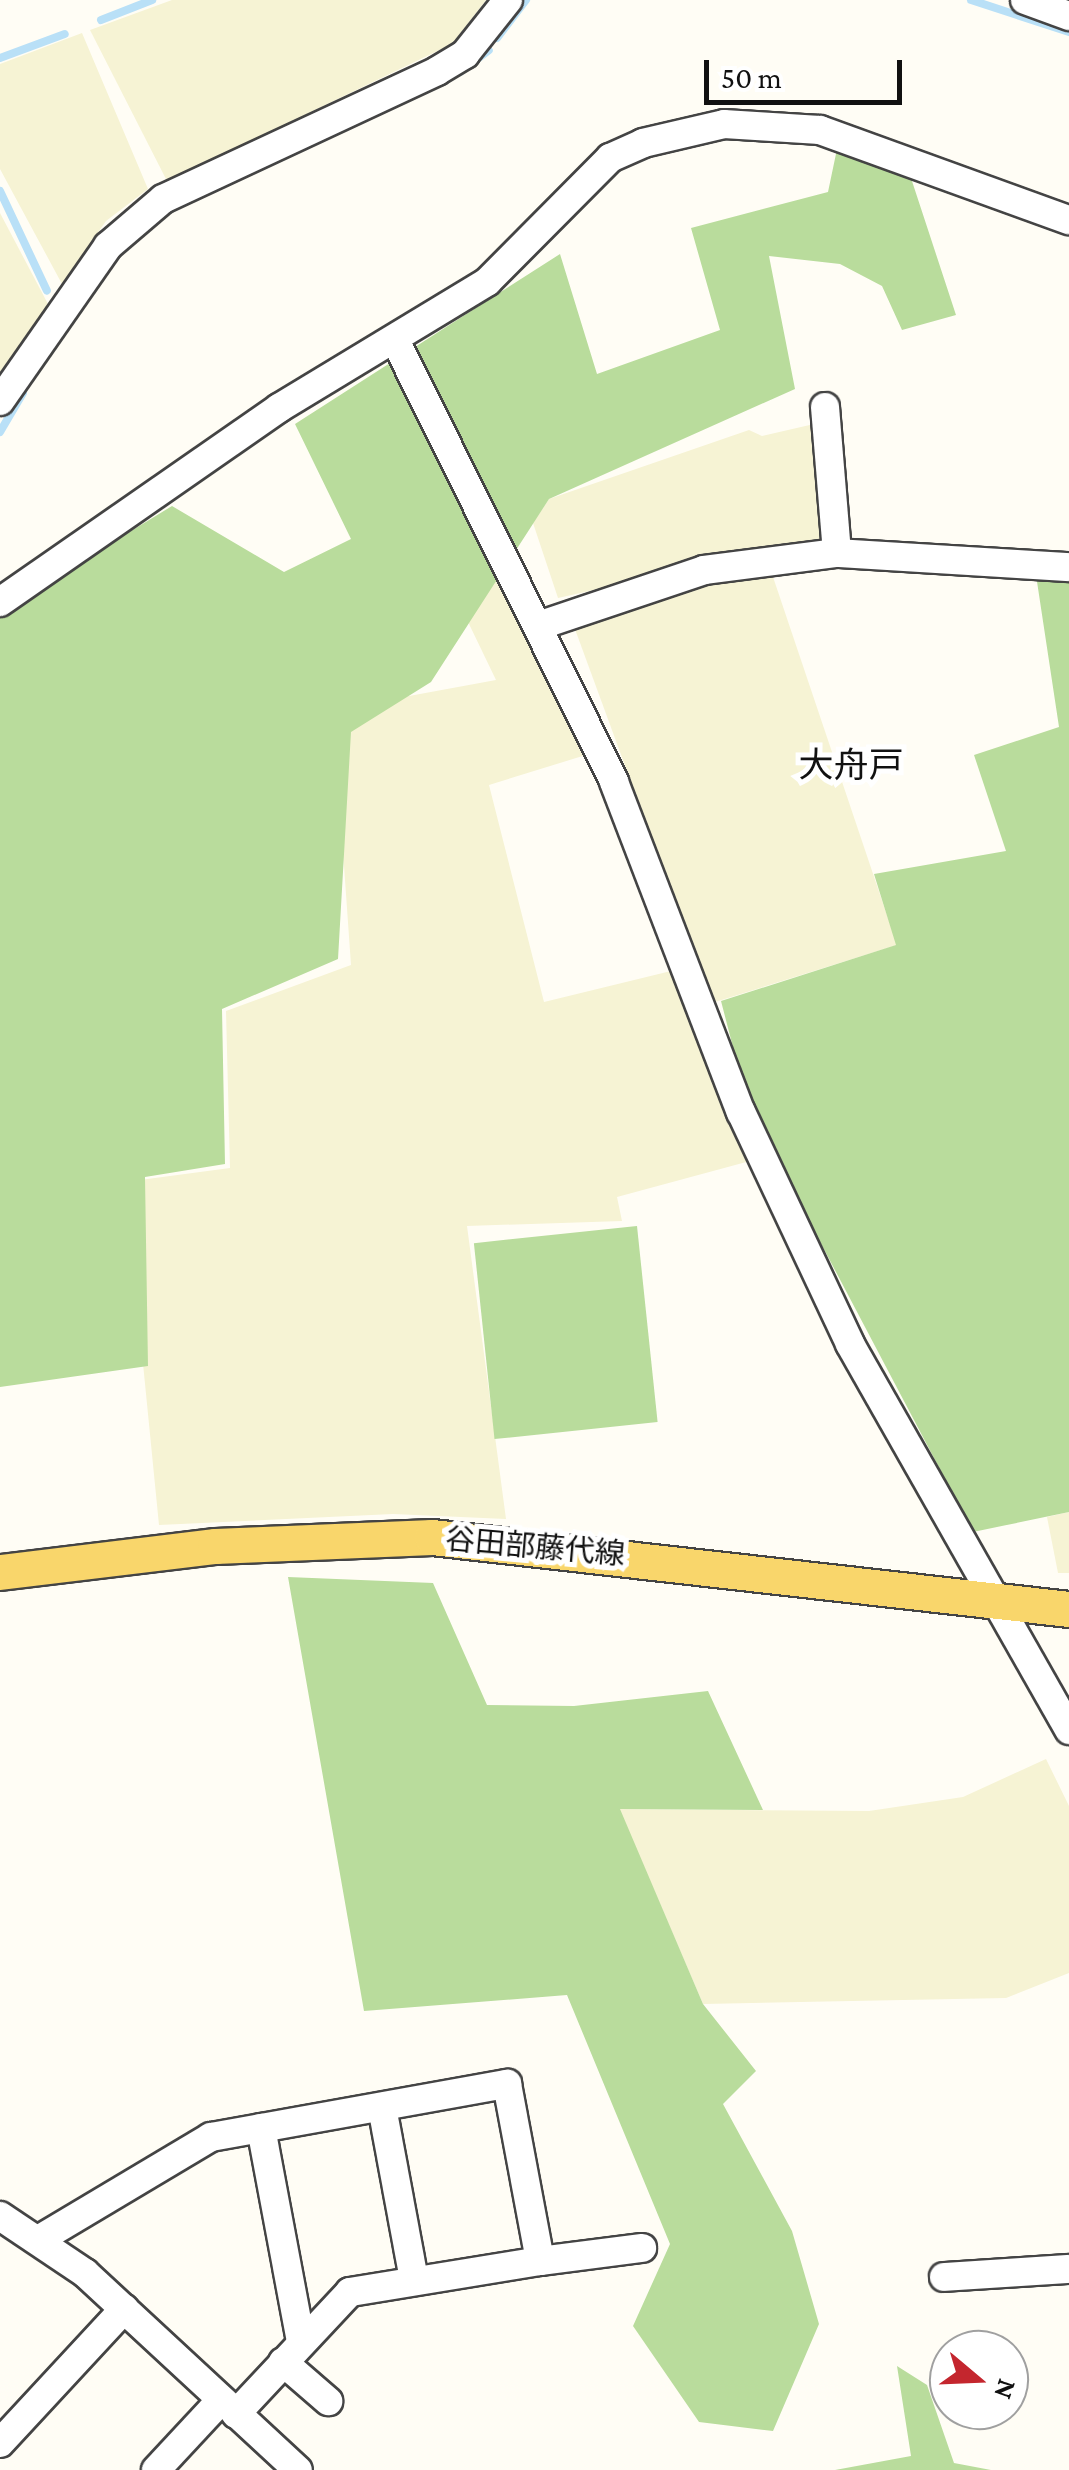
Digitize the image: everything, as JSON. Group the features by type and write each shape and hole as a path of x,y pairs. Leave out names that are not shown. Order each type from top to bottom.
{"main road":[{"name":"谷田部藤代線","path":"0,1572 215,1546 432,1538 1069,1609"}],"street":[{"path":"0,401 108,246 163,199 465,54 508,0"},
{"path":"1025,0 1069,16"},
{"path":"0,602 487,282 610,158 703,126 834,133 1069,220"},
{"path":"395,340 541,625 614,782 741,1112 850,1344 1069,1730"},
{"path":"825,407 836,553"},
{"path":"541,625 704,570 836,553 1069,566"},
{"path":"38,2240 212,2137 507,2084 540,2261"},
{"path":"382,2108 414,2280"},
{"path":"261,2128 292,2352 328,2401"},
{"path":"4,2225 38,2240 124,2308 298,2470"},
{"path":"156,2470 292,2352 350,2292 642,2248"},
{"path":"944,2277 1069,2268"},
{"path":"0,2442 124,2308"}],"shaded area":[{"path":"172,0 486,0 452,44 167,181 90,30"},
{"path":"82,33 148,189 106,221 62,284 0,169 0,64"},
{"path":"0,213 48,304 0,377"},
{"path":"814,424 828,538 558,598 533,523 549,499 749,430 762,436"},
{"path":"468,517 589,754 489,785 544,1002 671,971 750,1161 617,1197 622,1221 467,1226 506,1519 393,1514 159,1525 125,1182 230,1168 226,1011 351,965 333,710 496,680 430,543"},
{"path":"771,571 897,945 712,1003 572,621 707,578"},
{"path":"1069,1512 1069,1573 1058,1573 1047,1517"},
{"path":"1046,1759 1069,1806 1069,1973 1006,1998 703,2004 619,1809 869,1811 963,1797"}],"green space":[{"path":"837,149 910,175 956,315 902,330 882,286 840,264 769,256 795,389 549,499 431,682 351,732 338,959 222,1009 225,1164 145,1177 148,1366 0,1387 0,611 172,506 284,572 351,539 295,424 560,254 597,374 720,330 691,228 828,192"},
{"path":"1036,575 1069,578 1069,1512 973,1532 748,1105 721,1001 896,945 874,874 1006,851 974,755 1059,727"},
{"path":"637,1226 658,1422 494,1439 474,1243"},
{"path":"288,1577 433,1583 487,1705 574,1706 708,1691 763,1810 620,1809 703,2004 756,2071 723,2104 792,2231 819,2324 773,2431 699,2422 633,2326 670,2244 567,1995 364,2011"},
{"path":"897,2366 927,2385 929,2430 943,2430 954,2463 991,2470 835,2470 911,2456"}],"waterway":[{"path":"101,20 152,0"},
{"path":"497,38 526,0"},
{"path":"971,0 1069,32"},
{"path":"0,58 65,34"},
{"path":"460,72 489,50"},
{"path":"0,191 47,291"},
{"path":"0,432 23,393"}],"district":[{"name":"大舟戸","path":"851,766"}]}
